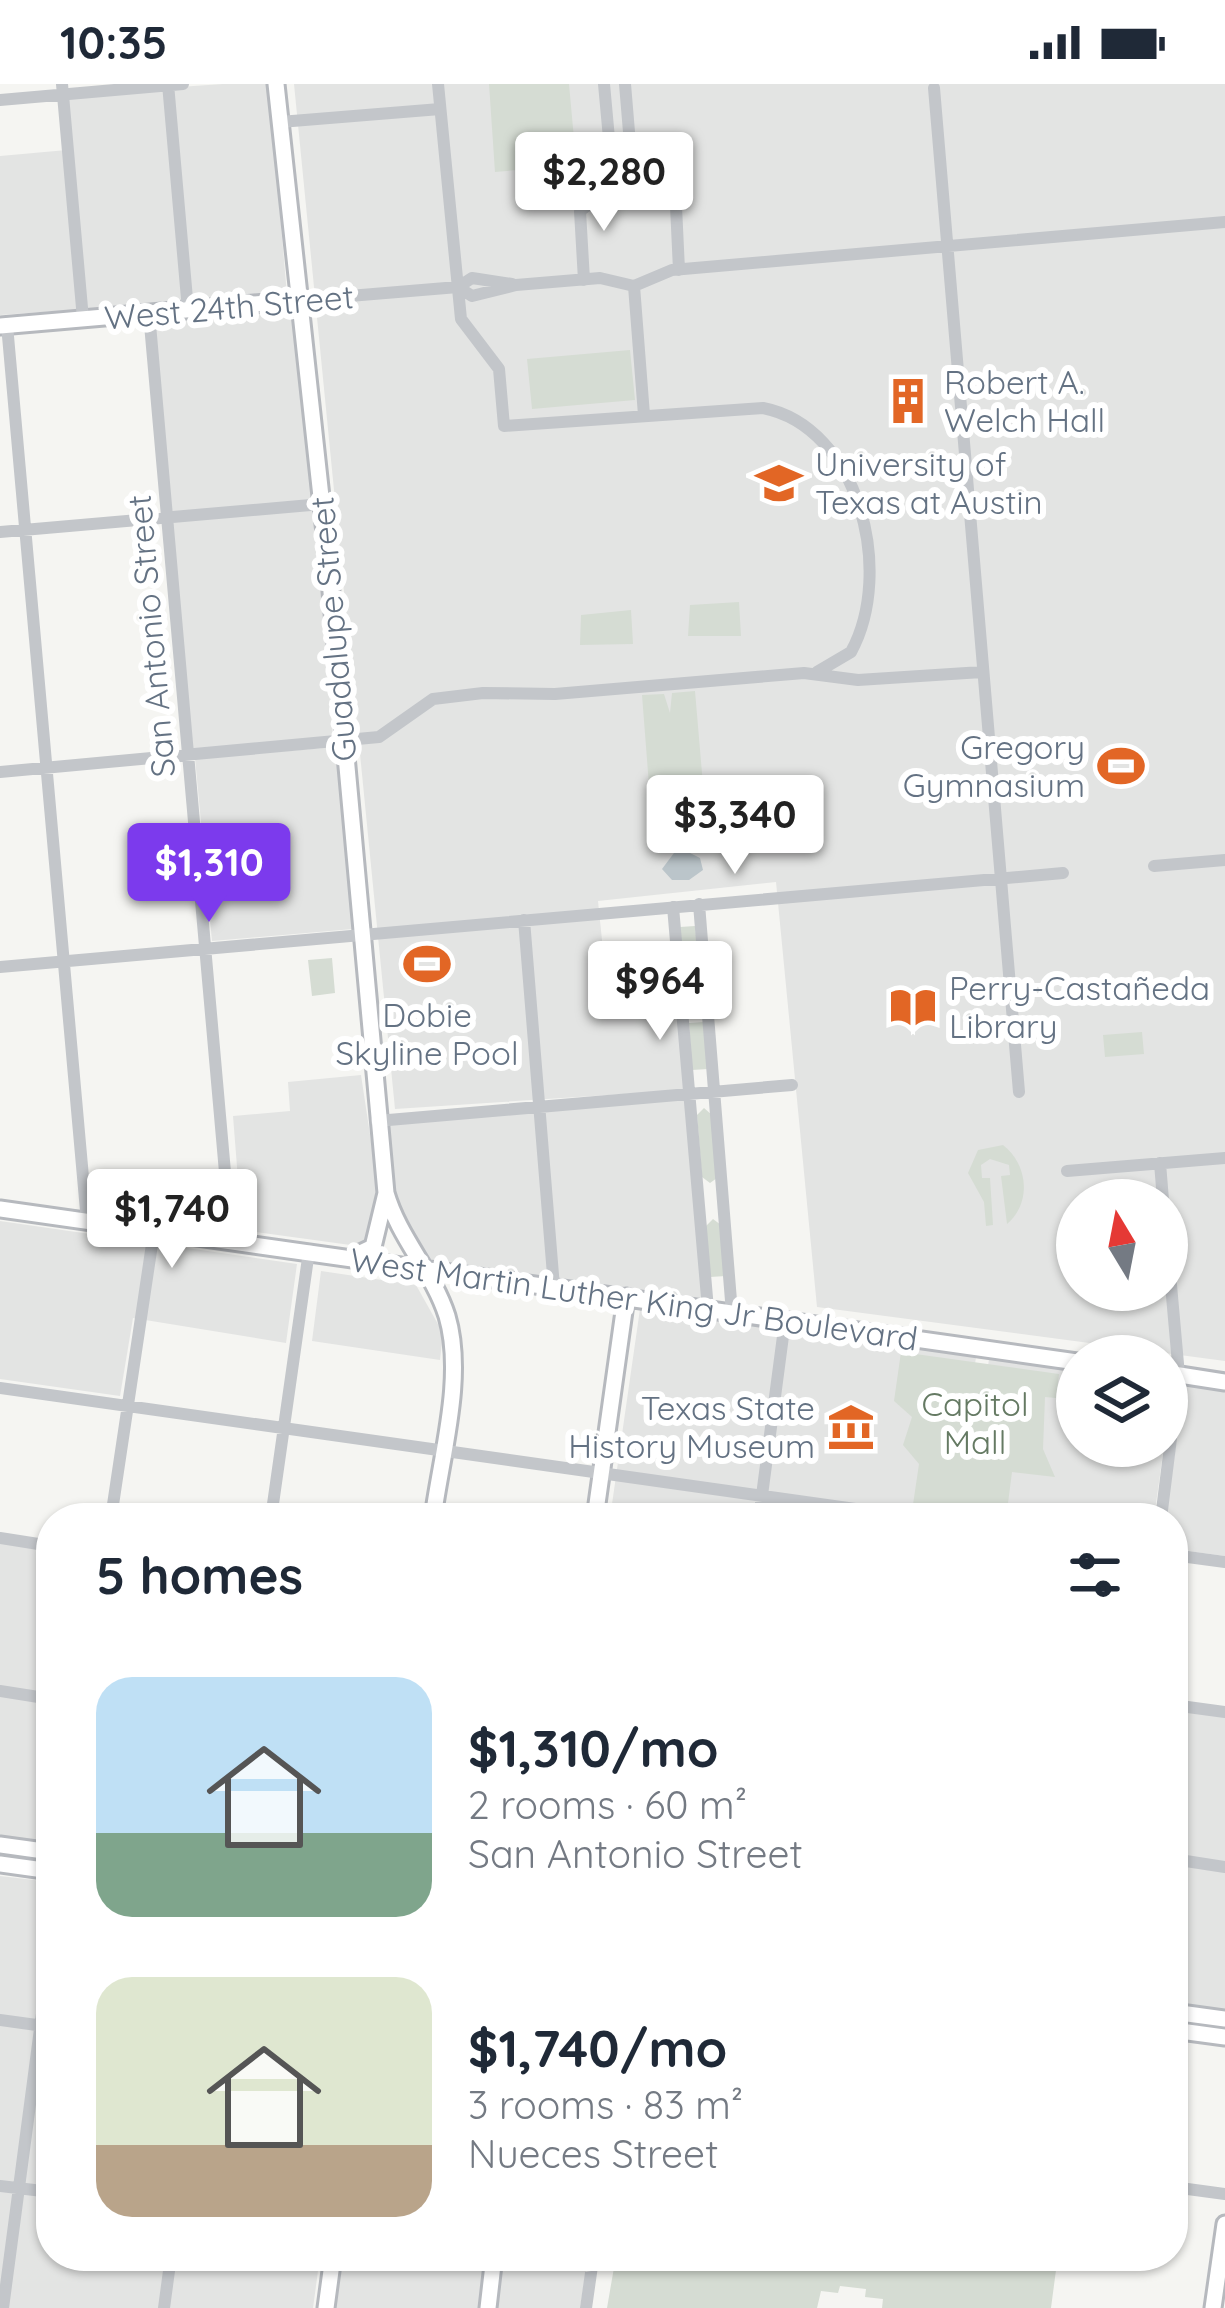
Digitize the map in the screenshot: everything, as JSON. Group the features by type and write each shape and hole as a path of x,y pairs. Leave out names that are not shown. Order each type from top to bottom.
{"main road":[{"name":"Guadalupe Street","path":"276,84 322,504 386,1193 395,1223 445,1311 453,1346 436,1503"},
{"name":"West 24th Street","path":"4,326 301,300"},
{"path":"351,1258 373,1247 386,1193"},
{"name":"West Martin Luther King Jr Boulevard","path":"0,1209 1056,1359"},
{"path":"597,1503 626,1297"},
{"path":"1188,1376 1225,1382"},
{"path":"0,1845 36,1850"},
{"path":"0,1864 36,1869"},
{"path":"1188,2014 1225,2019"},
{"path":"1188,2032 1225,2037"},
{"path":"1213,2308 1225,2224"},
{"path":"326,2308 331,2271"},
{"path":"488,2308 492,2271"}],"street":[{"path":"0,100 62,89 183,84"},
{"path":"0,772 388,734 439,698 513,690 555,694 804,673 828,669 844,659 864,620 866,549 852,488 838,459 811,428 776,410 740,407 505,426 499,369 461,319 438,84"},
{"path":"168,85 188,310"},
{"path":"614,194 604,88 626,87 634,192"},
{"path":"934,88 1019,1092"},
{"path":"62,89 82,319"},
{"path":"280,122 440,109"},
{"path":"584,280 580,211 614,194 634,192 676,206 680,269"},
{"path":"644,415 638,285 680,269 1225,222"},
{"name":"West 24th Street","path":"301,300 458,287 480,278 516,285 584,280 638,285"},
{"name":"San Antonio Street","path":"149,313 231,1240"},
{"path":"4,326 87,1222"},
{"path":"0,532 322,504"},
{"path":"804,673 858,680 982,671"},
{"path":"1154,866 1225,860"},
{"path":"0,967 1064,872"},
{"path":"699,904 732,1313"},
{"path":"673,907 708,1309"},
{"path":"524,920 554,1287"},
{"path":"377,1121 792,1085"},
{"path":"1067,1171 1225,1158"},
{"path":"1160,1163 1161,1179"},
{"path":"698,1190 722,1187"},
{"path":"700,1217 724,1215"},
{"path":"113,1503 154,1231"},
{"path":"273,1503 309,1251"},
{"path":"761,1503 785,1321"},
{"path":"1,1387 812,1503"},
{"path":"1162,1503 1165,1467"},
{"path":"0,1538 36,1544"},
{"path":"1188,1557 1225,1562"},
{"path":"0,1691 36,1697"},
{"path":"1188,1707 1225,1712"},
{"path":"1188,1861 1225,1867"},
{"path":"0,2020 36,2025"},
{"path":"3,2308 36,2086"},
{"path":"0,2186 36,2190"},
{"path":"1188,2189 1225,2194"},
{"path":"164,2308 169,2271"},
{"path":"586,2308 591,2271"}],"shaded area":[{"path":"269,84 287,295 0,315 0,156 67,150 63,95"},
{"name":"University of Texas at Austin","path":"294,84 1225,84 1225,1361 1188,1356 1188,1335 1056,1335 1056,1339 817,1307 776,882 598,901 607,989 677,984 686,1090 395,1109"},
{"path":"296,306 333,736 193,749 153,318"},
{"path":"338,747 353,929 212,941 195,758"},
{"path":"688,834 690,853 700,858 703,870 689,880 672,880 662,869 674,853 672,835"},
{"path":"361,1075 379,1194 374,1236 365,1247 242,1230 233,1116 290,1111 288,1082"},
{"path":"689,1094 708,1309 422,1268 395,1223 377,1121"},
{"path":"0,1221 297,1264 286,1343 133,1318 120,1396 0,1379"},
{"path":"321,1271 416,1285 443,1333 440,1360 312,1341"},
{"path":"640,1309 976,1357 955,1503 612,1503"},
{"path":"989,1359 1056,1367 1056,1467 1161,1467 1156,1503 968,1503"},
{"path":"1188,1386 1225,1391 1225,1556 1188,1551 1188,1503 1168,1503 1173,1467 1188,1467"},
{"path":"0,1536 36,1542 36,1845 0,1840"},
{"path":"1188,1711 1225,1716 1225,2013 1188,2008"},
{"path":"0,1876 36,1880 36,2271 318,2271 313,2308 0,2308"},
{"path":"338,2271 586,2271 580,2308 332,2308"}],"green space":[{"path":"489,84 569,84 574,139 561,141 563,156 549,158 550,167 495,172"},
{"path":"630,350 635,400 532,409 527,359"},
{"path":"739,602 741,636 688,636 690,605"},
{"path":"631,610 633,644 580,645 581,615"},
{"path":"695,691 706,820 652,824 642,695 664,694 670,713 672,693"},
{"path":"695,926 700,974 684,976 680,927"},
{"path":"332,958 335,993 312,996 308,960"},
{"path":"704,1022 708,1069 692,1070 689,1023"},
{"path":"1142,1032 1144,1054 1105,1057 1103,1035"},
{"path":"704,1108 712,1115 717,1178 710,1183 702,1177 697,1115"},
{"path":"1003,1145 1018,1162 1023,1195 1007,1224 1001,1176 1010,1175 1009,1165 990,1159 981,1165 982,1178 990,1178 993,1225 986,1226 984,1202 968,1173 978,1150"},
{"path":"713,1219 721,1225 726,1276 710,1277 706,1226"},
{"name":"Capitol Mall","path":"901,1352 1056,1374 1056,1398 1045,1397 1043,1449 1055,1477 1012,1472 1008,1503 913,1503 919,1464 903,1445 912,1417 894,1401"},
{"path":"613,2271 1056,2271 1051,2308 882,2308 883,2299 865,2297 866,2289 840,2286 838,2293 821,2291 817,2308 607,2308"}],"place":[{"name":"Robert A. Welch Hall","path":"908,401"},
{"name":"University of Texas at Austin","path":"779,483"},
{"name":"Gregory Gymnasium","path":"1121,766"},
{"name":"Dobie Skyline Pool","path":"427,964"},
{"name":"Perry-Castañeda Library","path":"913,1007"},
{"name":"Texas State History Museum","path":"851,1427"}]}
